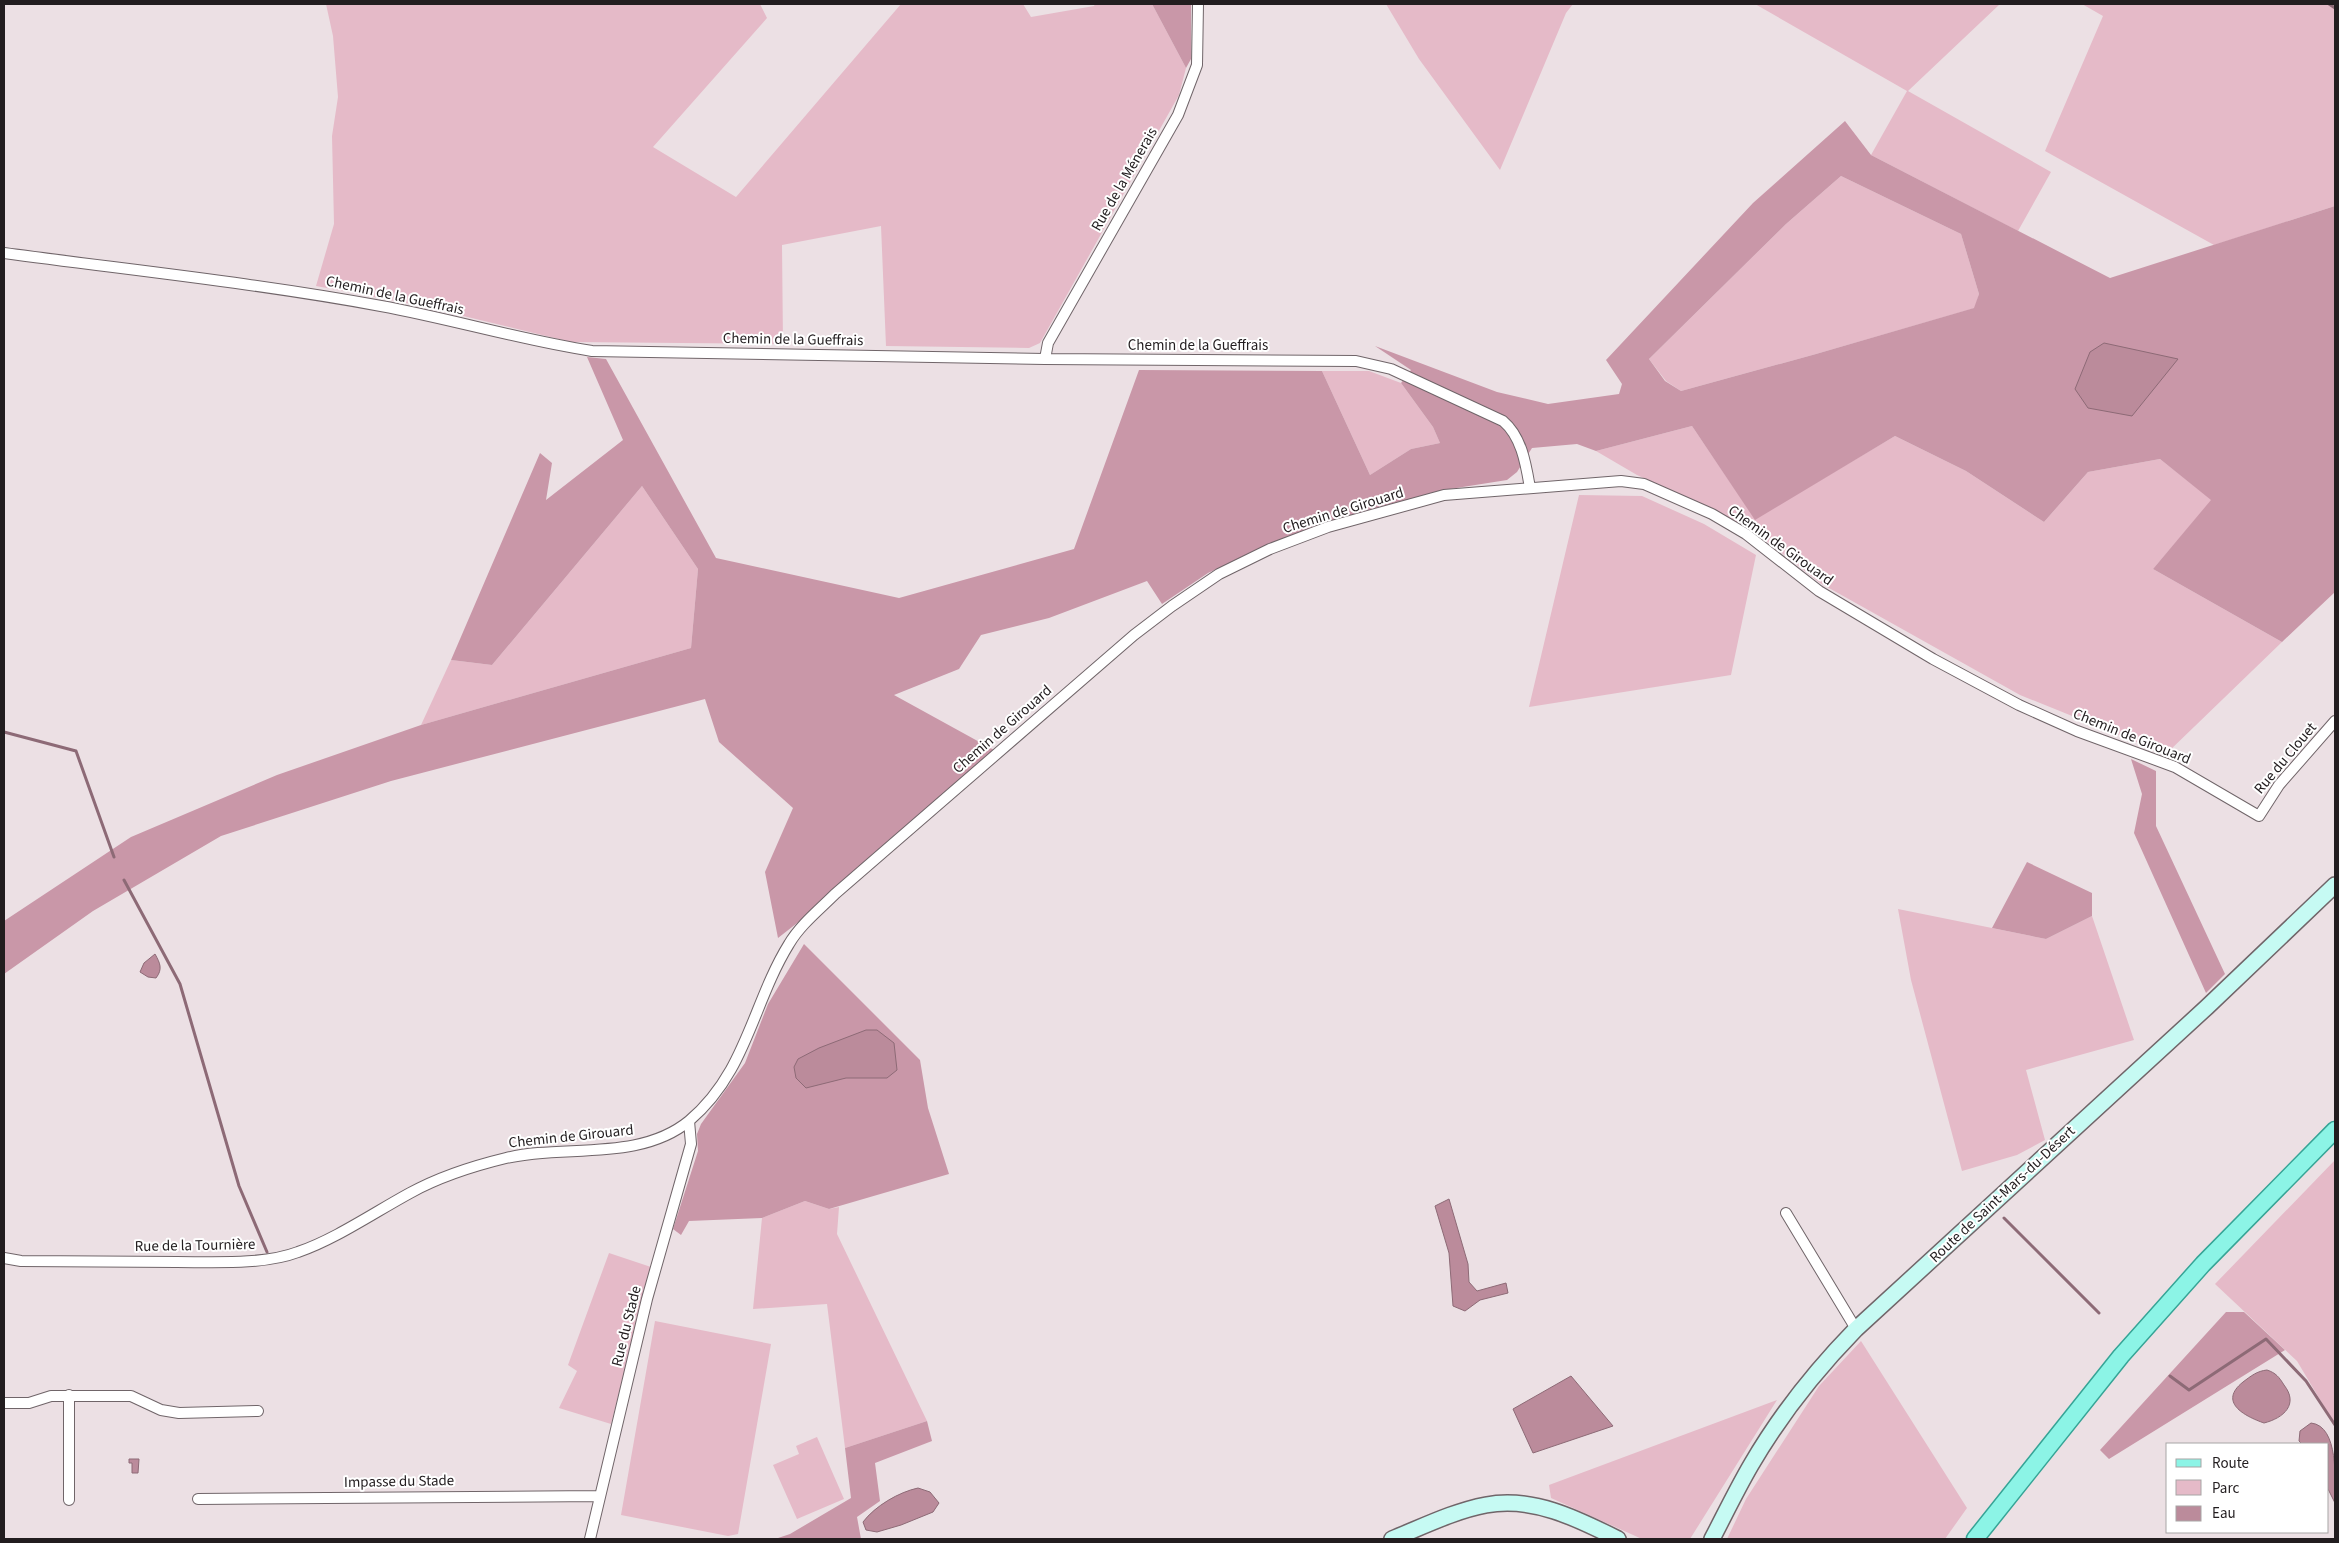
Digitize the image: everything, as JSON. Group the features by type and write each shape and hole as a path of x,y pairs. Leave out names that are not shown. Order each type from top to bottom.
{"main road":[{"name":"Route de Saint-Mars-du-Désert","path":"1712,1539 1751,1465 1778,1423 1807,1382 1856,1329 2207,1007 2335,885"},
{"path":"1975,1539 2121,1356 2203,1264 2335,1130"},
{"path":"1392,1539 1468,1510 1488,1505 1510,1503 1555,1510 1618,1539"}],"street":[{"name":"Rue de la Ménerais","path":"1045,359 1048,343 1178,115 1197,65 1198,4"},
{"name":"Chemin de la Gueffrais","path":"4,253 317,294 384,306 550,344 592,350 1045,359 1356,361 1391,369 1503,421 1510,427 1519,442 1530,488"},
{"name":"Chemin de Girouard","path":"429,1183 481,1164 510,1157 636,1145 672,1132 689,1121 712,1098 733,1069 775,969 790,942 802,928 835,894 1134,635 1219,574 1270,548 1328,527 1444,495 1621,481 1644,484 1667,493 1712,514 1746,534 1818,591 1933,659 2019,705 2077,731 2175,767 2259,816"},
{"name":"Rue du Clouet","path":"2259,816 2279,785 2335,721"},
{"name":"Rue du Stade","path":"590,1539 647,1299 691,1144 689,1121"},
{"name":"Rue de la Tournière","path":"4,1258 21,1261 224,1262 297,1253 429,1183"},
{"path":"1786,1213 1856,1329"},
{"path":"4,1403 29,1403 51,1396 131,1396 161,1410 179,1412 258,1411"},
{"path":"69,1396 69,1500"},
{"name":"Impasse du Stade","path":"198,1499 600,1496"}],"green space":[{"path":"326,4 760,4 767,18 653,147 736,197 901,4 1023,4 1031,17 1094,6 1095,4 1152,4 1186,68 1179,95 1040,343 1029,348 886,346 881,226 782,245 783,344 571,342 422,306 316,286 334,224 332,136 338,97 333,36"},
{"path":"1386,4 1573,4 1566,13 1500,170 1419,59"},
{"path":"1755,4 2000,4 1908,91 2051,172 2018,231 1871,155 1907,91"},
{"path":"2082,4 2332,4 2335,6 2335,206 2214,245 2045,151 2103,16"},
{"path":"1841,176 1961,234 1979,294 1975,308 1681,391 1666,381 1649,359 1786,224"},
{"path":"1322,371 1369,371 1401,383 1433,427 1440,443 1411,449 1370,475"},
{"path":"1692,426 1755,519 1895,436 1966,471 2044,522 2088,472 2160,459 2212,500 2153,569 2282,642 2166,754 2020,695 1820,583 1750,528 1637,475 1596,451"},
{"path":"642,486 698,569 691,648 421,725 451,660 492,665"},
{"path":"1579,495 1642,496 1704,524 1756,555 1731,675 1529,707"},
{"path":"1898,909 2046,939 2092,916 2134,1040 2026,1070 2045,1140 2017,1155 1962,1171 1911,980"},
{"path":"2335,1160 2335,1425 2297,1361 2215,1284"},
{"path":"805,1201 829,1209 839,1207 837,1234 927,1421 845,1448 827,1304 753,1309 762,1218"},
{"path":"609,1253 651,1267 611,1424 559,1408 577,1371 568,1365"},
{"path":"655,1321 771,1344 738,1534 728,1536 621,1515"},
{"path":"1861,1341 1967,1508 1945,1539 1727,1539 1746,1499 1819,1386"},
{"path":"1777,1400 1690,1539 1642,1539 1551,1498 1549,1485"},
{"path":"817,1437 844,1499 797,1519 773,1465 799,1454 796,1446"}],"shaded area":[{"path":"1152,4 1191,4 1191,59 1186,68"},
{"path":"1845,121 1871,155 2110,278 2335,206 2335,592 2282,642 2153,569 2211,500 2160,459 2088,472 2044,522 1966,471 1895,436 1755,520 1692,426 1596,451 1577,444 1532,448 1517,472 1507,480 1450,489 1360,512 1251,553 1208,573 1162,604 1147,581 1049,618 981,635 959,669 894,695 994,750 801,920 778,938 765,872 793,808 719,742 705,699 391,781 221,836 93,911 4,974 4,921 131,837 277,775 421,725 691,648 698,569 642,486 492,665 451,660 540,453 552,463 546,500 623,440 587,357 606,359 716,558 899,598 1074,549 1139,370 1322,371 1370,475 1411,449 1440,443 1433,427 1401,383 1411,370 1375,346 1497,392 1548,404 1619,394 1622,384 1606,360 1753,203","holes":["1841,176 1961,234 1979,294 1974,308 1681,391 1665,381 1649,359 1786,224"]},
{"path":"2131,759 2156,771 2156,826 2225,974 2206,993 2134,833 2142,794"},
{"path":"2027,862 2092,893 2092,916 2046,939 1992,928"},
{"path":"804,944 920,1060 928,1108 949,1174 829,1209 805,1201 762,1218 689,1221 681,1235 673,1229 698,1151 697,1134 701,1124 745,1063 768,1004"},
{"path":"2226,1312 2244,1312 2285,1350 2109,1459 2100,1450"},
{"path":"927,1421 932,1441 875,1463 880,1501 857,1517 861,1539 775,1539 790,1534 851,1498 845,1448"}],"water":[{"path":"2104,343 2178,359 2132,416 2088,408 2075,389 2090,352"},
{"path":"155,954 160,972 156,978 148,977 140,972 144,963"},
{"path":"866,1030 877,1030 894,1043 897,1070 887,1078 846,1078 806,1088 796,1078 794,1067 798,1059 819,1048"},
{"path":"1449,1199 1468,1264 1469,1282 1477,1291 1506,1283 1508,1293 1480,1300 1465,1311 1453,1306 1449,1253 1435,1206"},
{"path":"2267,1370 2273,1372 2279,1378 2288,1392 2290,1404 2278,1418 2264,1423 2242,1412 2233,1402 2233,1396 2236,1389 2243,1382 2257,1373"},
{"path":"1571,1376 1613,1426 1533,1453 1513,1409"},
{"path":"2311,1423 2320,1426 2327,1434 2334,1455 2335,1503 2329,1491 2329,1443 2301,1443 2299,1441 2300,1431"},
{"path":"129,1459 139,1459 138,1473 132,1473 132,1463 129,1463"},
{"path":"918,1488 930,1492 939,1503 933,1512 877,1532 866,1530 863,1522 874,1510 895,1496"}],"waterway":[{"path":"2329,4 2335,8"},
{"path":"4,732 76,751 114,857"},
{"path":"124,880 180,984 239,1186 267,1252"},
{"path":"2004,1218 2099,1313"},
{"path":"2170,1376 2189,1390 2266,1339 2306,1381 2335,1425"}]}
